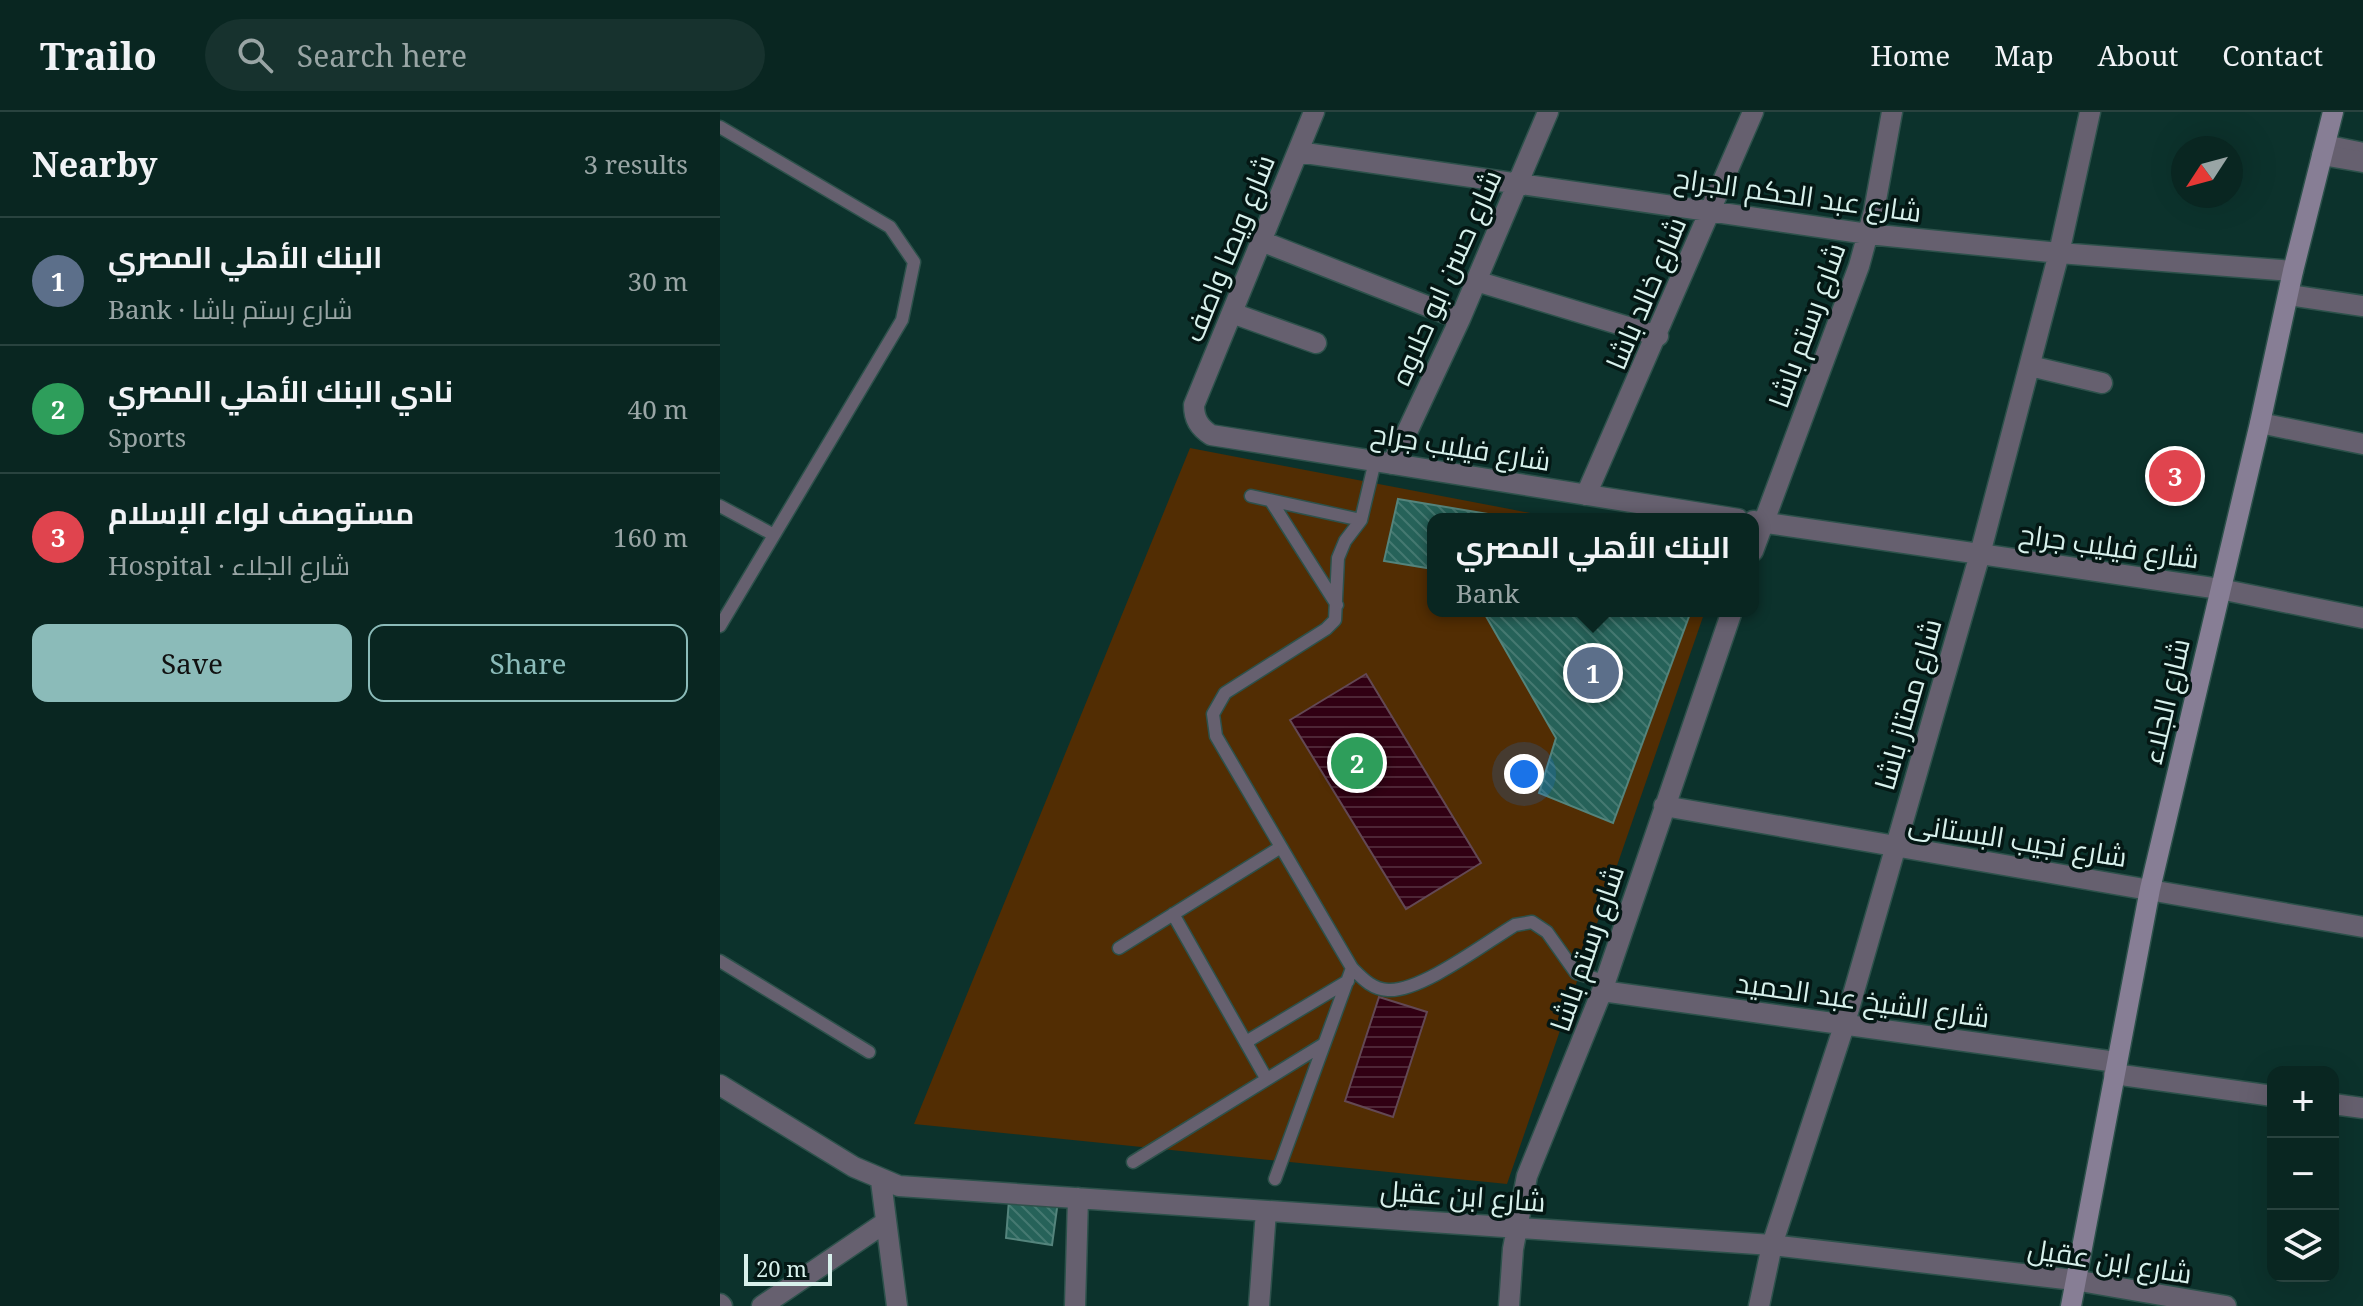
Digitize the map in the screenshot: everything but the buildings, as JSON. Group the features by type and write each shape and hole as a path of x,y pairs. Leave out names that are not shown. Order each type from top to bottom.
{"main road":[{"name":"شارع الجلاء","path":"2071,1306 2150,889 2293,271 2333,112"}],"street":[{"name":"شارع ويصا واصف","path":"1194,405 1314,112"},
{"name":"شارع حسن ابو حلاوه","path":"1384,462 1460,319 1548,112"},
{"name":"شارع خالد باشا","path":"1586,495 1658,336 1753,112"},
{"name":"شارع رستم باشا","path":"1759,519 1868,234 1892,112"},
{"name":"شارع ممتاز باشا","path":"1759,1306 1772,1245 1844,1026 1980,554 2059,253 2090,112"},
{"path":"2323,148 2363,162"},
{"name":"شارع عبد الحكم الجراح","path":"1298,152 1868,234 2293,271"},
{"path":"1261,241 1460,319"},
{"path":"1476,281 1658,336"},
{"path":"2289,295 2363,306"},
{"path":"1232,313 1316,343"},
{"path":"2030,366 2102,383"},
{"name":"شارع فيليب جراح","path":"1194,405 1197,423 1211,435 1700,513"},
{"path":"2260,423 2363,444"},
{"name":"شارع فيليب جراح","path":"1759,522 2220,589 2363,618"},
{"name":"شارع رستم باشا","path":"1509,1306 1516,1226 1527,1176 1603,986 1730,617"},
{"name":"شارع نجيب البستانى","path":"1664,806 2363,927"},
{"name":"شارع الشيخ عبد الحميد","path":"1603,986 2267,1095"},
{"name":"شارع ابن عقيل","path":"720,1086 881,1181 908,1187 1772,1245 2074,1280 2226,1306"},
{"path":"2339,1105 2363,1108"},
{"path":"881,1181 897,1306"},
{"path":"1075,1306 1078,1198"},
{"path":"1259,1306 1266,1211"},
{"path":"762,1306 886,1222"}],"lane":[{"path":"720,127 890,227 914,262 902,320 720,626"},
{"path":"2323,148 2363,149"},
{"path":"1384,462 1361,520 1345,541 1338,558 1335,620 1326,629 1225,693 1213,714 1216,736 1281,847 1350,975 1378,988 1404,989 1515,925 1532,922 1547,932 1576,973 1603,986"},
{"path":"1251,496 1361,520"},
{"path":"1271,501 1337,605"},
{"path":"720,506 774,535"},
{"path":"1119,948 1281,847"},
{"path":"1173,914 1266,1078"},
{"path":"720,961 869,1052"},
{"path":"1246,1042 1350,975"},
{"path":"1275,1179 1350,975"},
{"path":"1133,1162 1324,1044"}],"shaded area":[{"path":"1190,448 1531,513 1427,513 1427,617 1703,617 1507,1184 914,1124"},
{"path":"1366,674 1481,863 1406,909 1290,720"},
{"path":"1379,997 1427,1012 1393,1117 1345,1101"}],"place":[{"name":"مستوصف لواء الإسلام","path":"2175,476"},
{"name":"البنك الأهلي المصري","path":"1593,673"},
{"name":"نادي البنك الأهلي المصري","path":"1357,763"}]}
